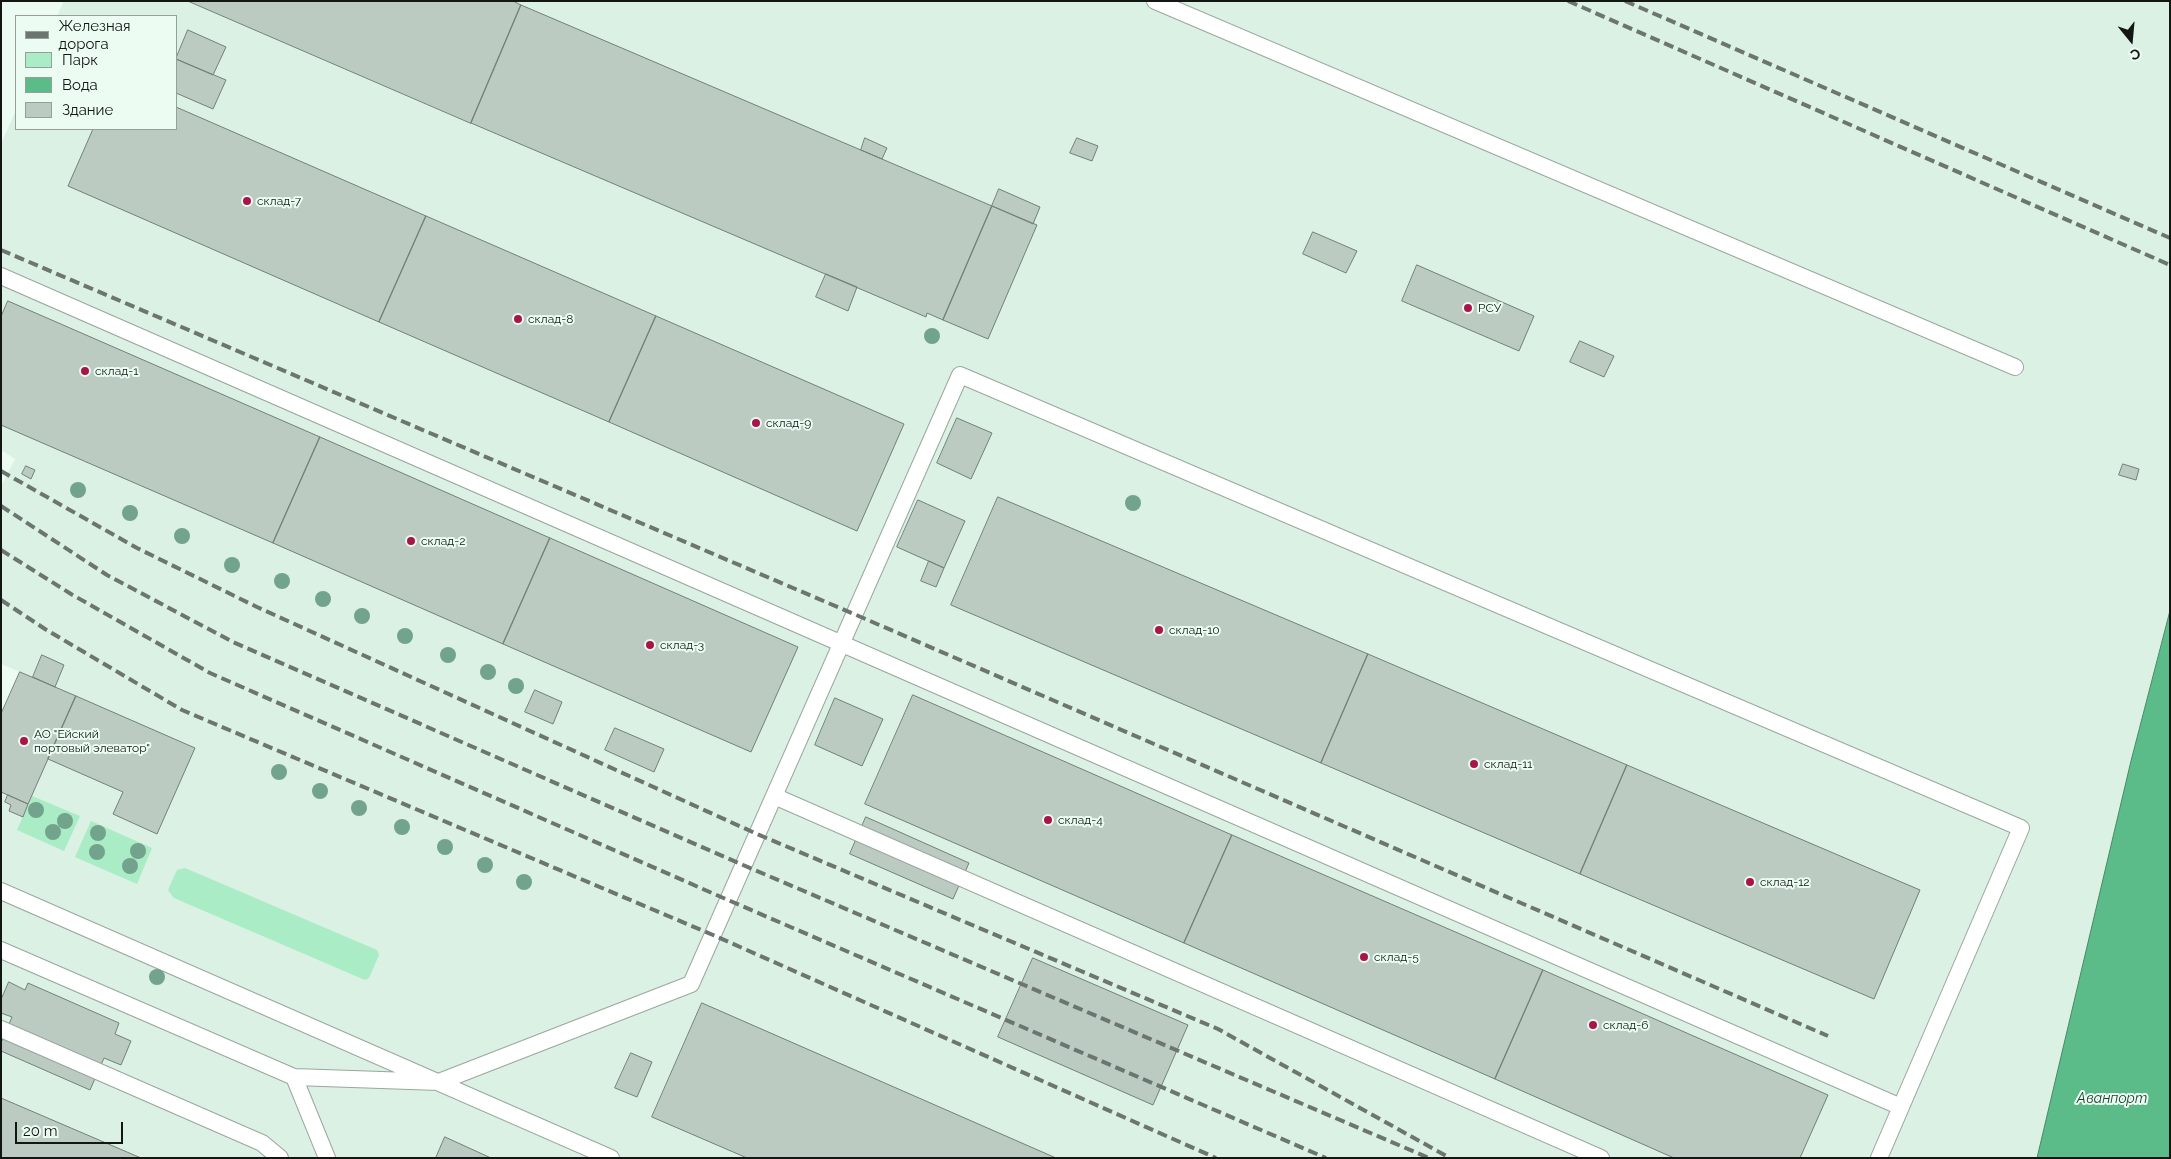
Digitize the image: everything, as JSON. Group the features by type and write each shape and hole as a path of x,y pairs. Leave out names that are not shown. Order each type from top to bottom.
{"lane":[{"path":"1155,1 2015,368"},
{"path":"1,276 1901,1106"},
{"path":"1,950 294,1077 438,1082 691,984 960,375 2021,828 1880,1158"},
{"path":"774,796 1601,1158"},
{"path":"1,891 611,1158"},
{"path":"1,1029 262,1143 280,1158"},
{"path":"294,1077 328,1158"}],"shaded area":[{"name":"АО \"Ейский портовый элеватор\"","path":"64,1 2170,1 2170,611 2131,761 2037,1158 1,1158 1,714 20,672 1,664 1,486 15,459 1,450 1,144 15,112 15,130 178,130 178,15 57,15"}],"green space":[{"path":"32,796 80,816 64,851 17,830"},
{"path":"91,821 152,848 137,884 75,857"},
{"path":"185,868 377,950 379,955 369,978 365,980 174,898 168,890 177,870"}],"water":[{"name":"Аванпорт","path":"2170,611 2170,1158 2037,1158 2131,761"}],"building":[{"path":"188,1 513,1 521,5 471,123"},
{"path":"521,5 992,206 943,320 927,313 926,317 471,123"},
{"path":"188,30 226,47 213,75 178,60 178,54"},
{"path":"178,60 226,80 213,109 178,94"},
{"name":"склад-7","path":"178,108 426,216 379,322 68,186 93,130 178,130"},
{"path":"865,138 887,148 882,159 861,150"},
{"path":"1077,138 1098,146 1092,161 1070,153"},
{"path":"999,189 1040,207 1033,224 992,206"},
{"path":"992,206 1037,225 988,339 943,320"},
{"name":"склад-8","path":"426,216 656,316 609,422 379,322"},
{"path":"1313,232 1357,251 1346,273 1303,254"},
{"name":"РСУ","path":"1417,265 1534,316 1519,351 1402,301"},
{"path":"826,274 857,287 848,311 816,297"},
{"name":"склад-1","path":"8,301 320,437 273,543 1,425 1,317"},
{"name":"склад-9","path":"656,316 904,424 857,531 609,422"},
{"path":"1580,341 1614,356 1604,377 1570,362"},
{"path":"957,418 992,433 971,479 937,463"},
{"name":"склад-2","path":"320,437 550,538 503,644 273,543"},
{"path":"2123,464 2139,469 2136,480 2119,475"},
{"path":"26,466 35,470 31,479 22,474"},
{"name":"склад-10","path":"998,497 1368,654 1321,763 951,605"},
{"path":"918,500 965,521 944,568 897,547"},
{"name":"склад-3","path":"550,538 798,647 751,752 503,644"},
{"path":"929,561 944,568 936,587 921,581"},
{"name":"склад-11","path":"1368,654 1627,765 1580,874 1321,763"},
{"path":"42,655 64,665 55,687 33,677"},
{"path":"20,672 76,696 28,804 1,792 1,714"},
{"path":"535,690 562,702 553,724 525,712"},
{"name":"склад-4","path":"913,695 1232,835 1184,943 865,804"},
{"path":"76,696 195,748 157,834 113,814 123,792 48,759"},
{"path":"835,698 883,719 862,766 815,745"},
{"path":"615,728 664,749 654,772 605,750"},
{"name":"склад-12","path":"1627,765 1920,890 1874,999 1580,874"},
{"path":"8,795 28,804 23,817 9,811 11,805 5,802"},
{"path":"866,817 969,863 953,899 850,854"},
{"name":"склад-5","path":"1232,835 1543,970 1495,1079 1184,943"},
{"path":"1033,958 1188,1025 1153,1105 998,1037"},
{"name":"склад-6","path":"1543,970 1828,1095 1800,1158 1674,1158 1495,1079"},
{"path":"9,982 25,990 28,983 119,1023 115,1034 131,1041 121,1065 104,1058 90,1090 1,1051 1,1043 12,1017 1,1013 1,1000"},
{"path":"702,1003 1056,1158 747,1158 652,1117"},
{"path":"631,1053 652,1062 637,1097 615,1088"},
{"path":"1,1098 141,1158 1,1158"},
{"path":"445,1137 491,1158 436,1158"}],"railway":[{"path":"1568,1 2170,265"},
{"path":"1625,1 2170,238"},
{"path":"1,250 854,614 1828,1036"},
{"path":"1,471 137,548 257,607 757,834 1218,1029 1450,1158"},
{"path":"1,506 107,575 233,642 743,865 1429,1158"},
{"path":"1,550 71,594 210,673 728,900 1326,1158"},
{"path":"1,600 45,629 182,710 713,935 1216,1158"}],"place":[{"name":"склад-7","path":"247,201"},
{"name":"РСУ","path":"1468,308"},
{"name":"склад-8","path":"518,319"},
{"name":"склад-1","path":"85,371"},
{"name":"склад-9","path":"756,423"},
{"name":"склад-2","path":"411,541"},
{"name":"склад-10","path":"1159,630"},
{"name":"склад-3","path":"650,645"},
{"name":"АО \"Ейский портовый элеватор\"","path":"24,741"},
{"name":"склад-11","path":"1474,764"},
{"name":"склад-4","path":"1048,820"},
{"name":"склад-12","path":"1750,882"},
{"name":"склад-5","path":"1364,957"},
{"name":"склад-6","path":"1593,1025"}]}
